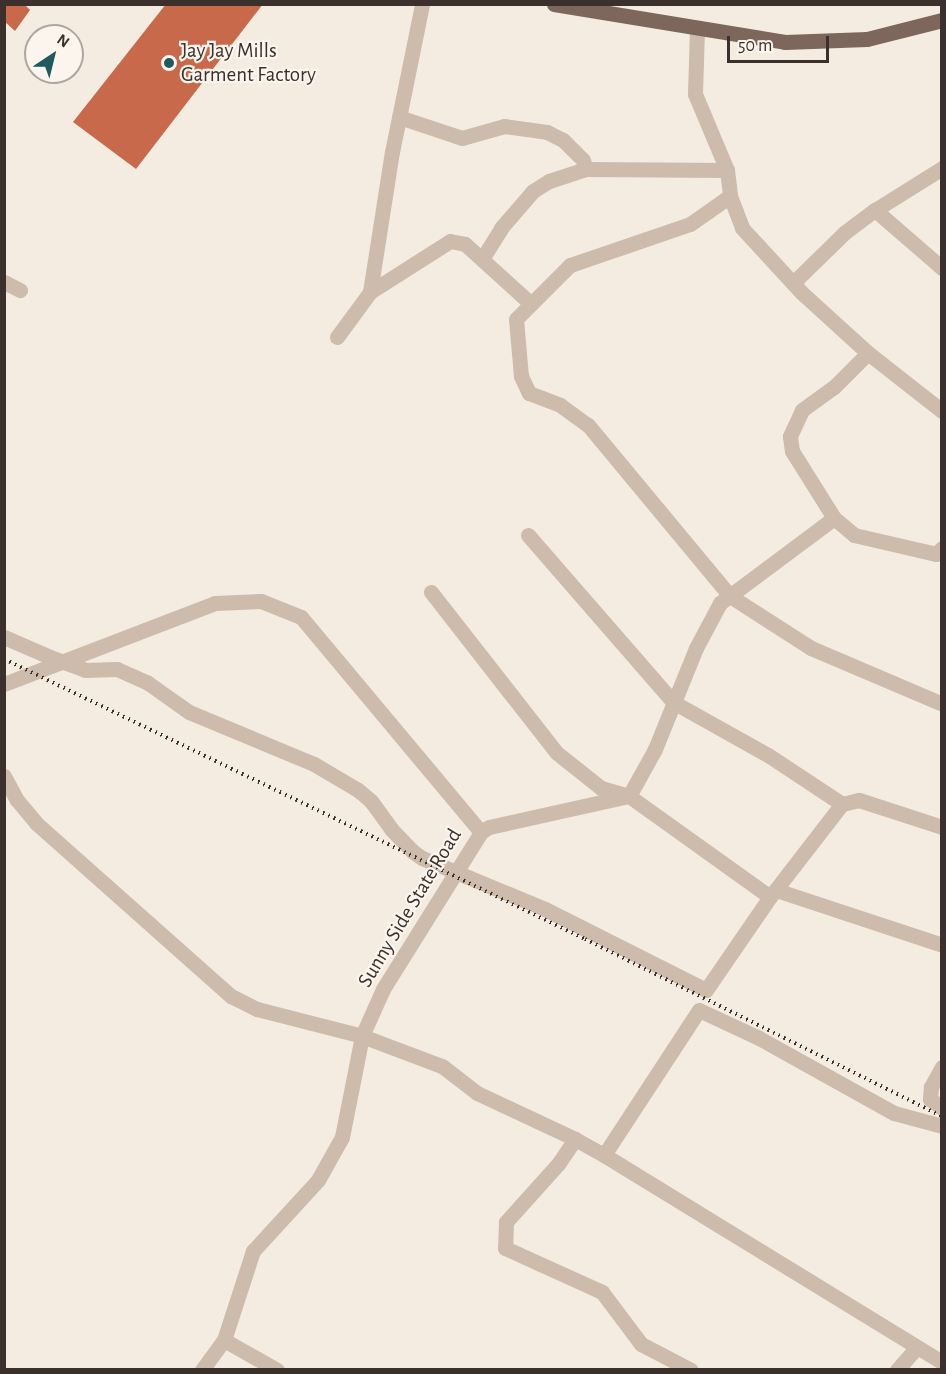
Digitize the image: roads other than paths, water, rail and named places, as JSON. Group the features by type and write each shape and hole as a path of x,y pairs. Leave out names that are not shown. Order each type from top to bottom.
{"main road":[{"path":"554,4 785,42 867,39 942,20"}],"street":[{"path":"370,292 399,117 422,4"},
{"path":"697,29 695,94 727,170 730,196 742,228 793,283 868,353 942,411"},
{"path":"399,117 462,138 504,126 547,132 563,140 583,160 586,169"},
{"path":"793,283 844,233 875,210 942,168"},
{"path":"482,259 501,228 533,191 549,181 586,169 727,170"},
{"path":"730,196 690,224 570,264 516,319 521,376 529,393 560,405 588,425 730,596 812,648 942,704"},
{"path":"875,210 942,268"},
{"path":"337,337 370,292 450,241 465,244 530,303"},
{"path":"4,282 20,290"},
{"path":"868,353 834,387 802,410 790,436 792,451 834,518 854,535 936,554 942,548"},
{"path":"629,796 655,750 696,648 720,603 834,518"},
{"path":"528,535 673,702 768,755 842,804"},
{"path":"431,592 557,753 601,788 629,796 773,894 942,945"},
{"path":"9,678 61,662 216,603 261,601 301,617 481,832"},
{"path":"4,637 85,670 117,669 148,683 189,712 314,764 358,790 371,801 411,851 545,909 706,990 773,894 842,804 859,800 942,827"},
{"path":"4,776 17,800 36,823 231,996 257,1009 362,1036 442,1066 477,1093 604,1155 942,1362"},
{"name":"Sunny Side State Road","path":"202,1370 224,1340 253,1251 318,1180 342,1137 362,1036 382,989 481,832 489,827 629,796"},
{"path":"604,1155 699,1010 759,1038 894,1113 940,1118"},
{"path":"940,1118 930,1099 931,1087 942,1067"},
{"path":"575,1139 551,1172 506,1222 505,1248 603,1292 641,1344 691,1370"},
{"path":"224,1340 278,1370"},
{"path":"897,1370 916,1348"}],"railway":[{"path":"4,659 585,939 942,1116"}],"place":[{"name":"Jay Jay Mills Garment Factory","path":"169,63"}]}
